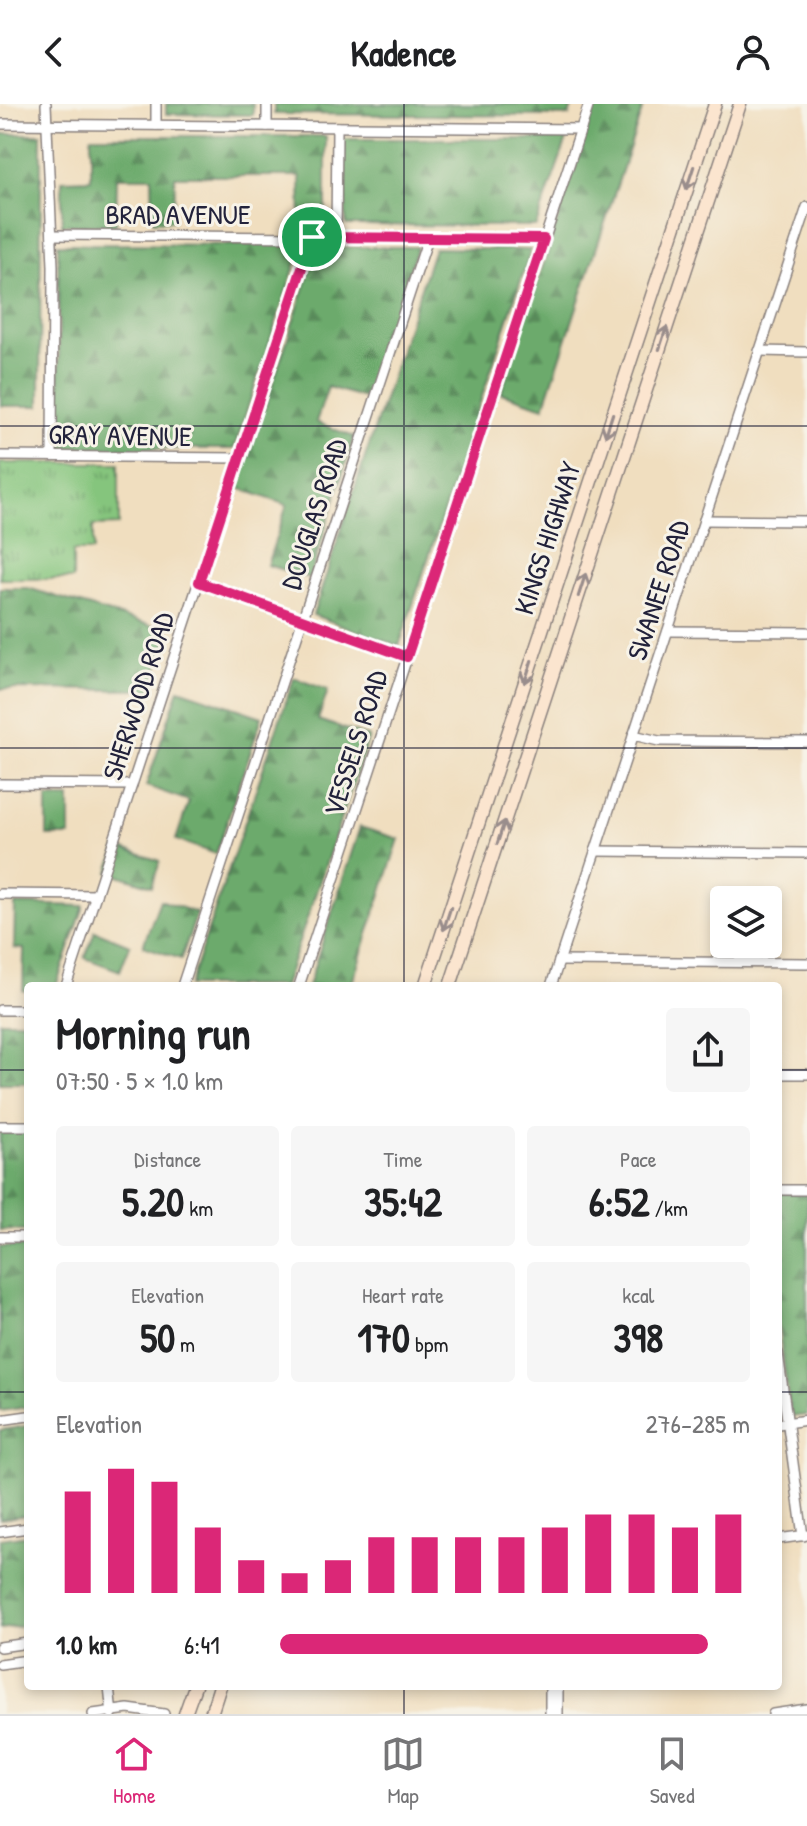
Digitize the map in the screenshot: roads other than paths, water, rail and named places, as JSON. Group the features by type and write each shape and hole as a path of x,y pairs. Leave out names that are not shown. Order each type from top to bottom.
{"main road":[{"name":"KINGS HIGHWAY","path":"426,982 715,104"},
{"name":"KINGS HIGHWAY","path":"451,982 740,104"},
{"path":"185,1714 194,1690"},
{"path":"211,1714 219,1690"}],"street":[{"path":"46,104 52,235 52,456"},
{"path":"156,104 156,125"},
{"path":"267,104 267,126"},
{"name":"VESSELS ROAD","path":"300,982 589,104"},
{"path":"0,124 581,129"},
{"path":"336,237 337,127"},
{"name":"SWANEE ROAD","path":"552,982 807,207"},
{"name":"BRAD AVENUE","path":"52,235 544,239"},
{"name":"SHERWOOD ROAD","path":"67,982 312,237"},
{"name":"DOUGLAS ROAD","path":"183,982 428,238"},
{"path":"796,241 807,241"},
{"path":"759,351 807,352"},
{"name":"GRAY AVENUE","path":"0,456 240,458"},
{"path":"704,520 807,521"},
{"path":"199,582 407,657"},
{"path":"668,631 807,632"},
{"path":"633,735 659,741 807,742"},
{"path":"0,784 132,785"},
{"path":"595,851 807,853"},
{"path":"0,894 96,895"},
{"path":"559,961 807,963"},
{"path":"0,1010 24,1010"},
{"path":"782,1074 807,1074"},
{"path":"0,1126 24,1126"},
{"path":"782,1190 807,1190"},
{"path":"0,1237 24,1237"},
{"path":"0,1420 24,1417"},
{"path":"782,1539 805,1536 783,1424 807,1420"},
{"path":"0,1532 24,1529"},
{"path":"0,1647 24,1644"},
{"path":"0,1664 24,1661"},
{"path":"109,1690 112,1713"},
{"path":"550,1690 550,1714"},
{"path":"558,1690 558,1714"},
{"path":"773,1714 807,1709"},
{"path":"93,1714 137,1710 164,1714"}]}
